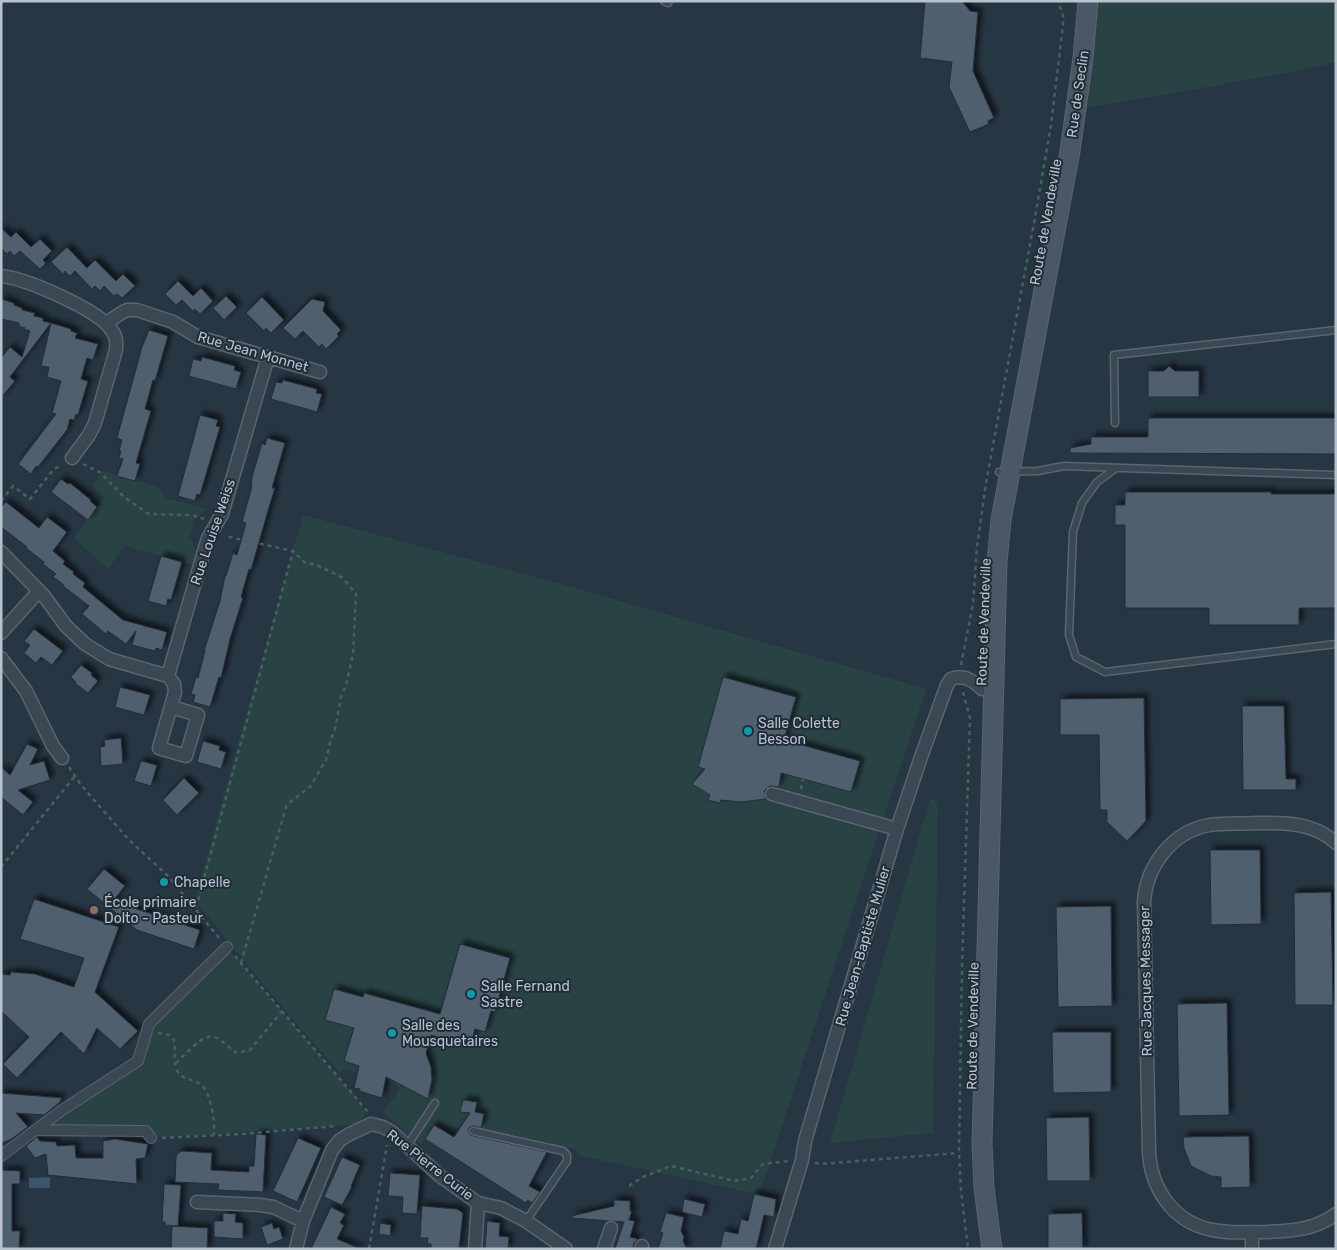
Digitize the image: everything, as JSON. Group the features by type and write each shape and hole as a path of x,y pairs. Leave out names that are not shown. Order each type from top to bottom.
{"main road":[{"name":"Route de Vendeville","path":"992,1249 983,1166 986,970 997,562 1005,472 1065,108 1077,1"},
{"name":"Rue de Seclin","path":"1021,422 1070,151 1083,58 1088,1"},
{"name":"Route de Vendeville","path":"980,1249 973,1199 971,1135 987,546 1005,472 1021,422"}],"street":[{"path":"1,276 15,278 34,285 74,304 106,323 117,341 97,419 89,435 72,458"},
{"name":"Rue Jean Monnet","path":"106,323 127,310 137,310 172,322 198,337 320,372"},
{"name":"Rue Louise Weiss","path":"172,707 175,688 168,676 204,550 222,514 268,357"},
{"path":"1,552 39,591 76,637 96,652 110,659 168,676"},
{"path":"1,632 39,591"},
{"path":"1,658 26,691 53,746 62,758"},
{"name":"Rue Jean-Baptiste Mulier","path":"775,1249 897,829 948,683 954,678 962,677 982,689"},
{"path":"772,794 897,829"},
{"name":"Rue Jacques Messager","path":"1336,843 1312,828 1294,823 1208,826 1190,832 1174,842 1160,857 1147,882 1144,902 1149,1152 1152,1174 1161,1194 1167,1203 1189,1221 1199,1226 1219,1231 1252,1232 1305,1229 1336,1214"},
{"path":"1,1156 35,1130 138,1060 149,1024 227,947"},
{"name":"Rue Pierre Curie","path":"358,1130 371,1124 390,1131 440,1176 478,1202 500,1208 526,1221 566,1249"},
{"path":"35,1130 146,1131 151,1138"},
{"path":"296,1249 303,1221 332,1150 340,1140 358,1130"},
{"path":"197,1202 273,1207 303,1221"},
{"path":"475,1249 478,1202"},
{"path":"604,1249 611,1228"},
{"path":"1252,1232 1252,1249"}],"lane":[{"path":"664,1 669,1"},
{"path":"1115,423 1114,355 1336,330"},
{"path":"1005,472 1038,471 1064,466 1336,475"},
{"path":"1116,468 1097,482 1082,503 1072,532 1069,635 1076,657 1105,672 1336,644"},
{"path":"407,1146 435,1103"},
{"path":"473,1132 563,1151 567,1155 568,1161 526,1221"}],"path":[{"path":"1,501 13,486 30,499 53,470 72,458 101,473 124,497 149,514 192,516 214,528 293,551 304,562 319,566 343,578 356,594 353,654 326,760 310,787 290,802 286,808 241,963"},
{"path":"196,909 293,551"},
{"path":"1,867 75,776"},
{"path":"176,1063 196,1044 209,1036 216,1037 237,1053 250,1050 282,1012"},
{"path":"146,1033 160,1033 174,1040 176,1068 183,1077 201,1084 205,1088 212,1109 214,1135"},
{"path":"151,1138 351,1125 358,1130"},
{"path":"369,1249 390,1131"}],"green space":[{"path":"1098,1 1336,1 1336,62 1277,75 1086,108"},
{"path":"103,471 158,487 166,498 208,509 195,519 190,537 196,551 192,565 125,546 108,569 74,538 104,497 92,486"},
{"path":"303,515 561,584 926,689 762,1186 752,1193 578,1155 576,1149 498,1133 457,1128 435,1122 421,1144 383,1112 400,1089 394,1083 344,1069 340,1072 266,988 195,900"},
{"path":"930,799 938,801 933,1133 830,1143"},
{"path":"227,947 362,1105 365,1113 361,1122 351,1125 151,1138 146,1131 35,1130 138,1061 149,1024"}],"water":[{"path":"50,1177 50,1188 29,1188 29,1178"}],"building":[{"path":"925,1 962,1 970,11 978,12 973,71 994,118 988,121 989,124 970,132 949,87 952,62 920,58"},
{"path":"1,228 11,237 16,232 31,247 40,239 52,251 43,260 46,263 40,269 20,251 14,256 10,251 7,254 1,248"},
{"path":"67,247 87,268 95,260 116,281 123,274 135,286 122,298 117,294 114,296 104,286 100,291 95,286 92,289 75,271 70,276 65,271 63,274 51,262"},
{"path":"178,281 193,296 201,288 213,301 200,314 195,309 193,311 182,300 176,305 165,294"},
{"path":"226,296 237,307 224,320 213,308"},
{"path":"262,297 284,320 271,333 266,328 264,331 246,313"},
{"path":"1,299 14,303 14,305 22,308 22,310 35,313 34,316 43,318 43,321 51,323 10,377 15,381 1,398 1,358 10,347 22,357 30,331 23,329 25,328 19,326 19,323 1,319"},
{"path":"312,299 325,302 323,311 341,330 337,334 339,336 326,349 322,344 319,347 303,331 295,339 283,328"},
{"path":"51,323 71,329 71,331 77,333 75,338 98,344 93,360 87,358 81,379 88,381 78,415 76,414 74,420 70,419 67,430 31,474 18,464 56,414 52,413 61,381 47,377 49,367 41,366"},
{"path":"149,330 168,336 145,409 151,411 136,463 140,464 135,481 117,476 123,459 119,458 122,440 117,438 142,347"},
{"path":"202,357 235,366 234,370 241,372 236,389 189,376 193,359 201,361"},
{"path":"1169,366 1175,371 1199,371 1199,397 1148,397 1148,371 1164,371"},
{"path":"283,380 317,389 316,393 322,394 317,412 271,399 276,382 282,383"},
{"path":"200,415 218,420 216,426 220,427 200,495 197,494 195,501 178,496"},
{"path":"1148,418 1336,418 1336,454 1070,453 1070,448 1091,444 1091,437 1148,437"},
{"path":"267,438 285,443 272,488 275,488 251,570 249,569 241,597 243,598 230,639 221,678 219,677 210,707 193,702 195,695 191,694 196,677 198,678 204,651 220,601 225,576 233,553 237,555 246,523 242,522 251,490 252,477 262,443 265,445"},
{"path":"61,479 68,484 70,483 97,507 88,520 51,492"},
{"path":"1125,492 1336,494 1336,608 1299,608 1299,625 1209,625 1209,608 1125,608 1125,525 1115,525 1115,505 1125,505"},
{"path":"6,502 39,528 47,517 67,532 53,551 65,561 63,564 85,583 83,587 123,620 167,632 162,650 156,648 155,651 132,645 136,631 126,644 108,631 106,634 82,614 89,606 53,577 56,574 43,564 44,562 1,527 1,507"},
{"path":"161,556 182,562 171,600 168,599 166,606 148,601"},
{"path":"34,629 63,651 52,665 41,657 36,663 24,653 30,645 24,641"},
{"path":"81,665 92,673 91,675 98,681 88,693 75,683 71,677"},
{"name":"Salle Colette Besson","path":"723,677 796,697 784,740 860,761 851,792 781,773 779,787 770,786 764,791 766,799 741,802 721,800 720,803 708,800 710,795 692,784 705,769 698,767"},
{"path":"120,687 150,695 144,715 115,707"},
{"path":"1144,698 1146,821 1127,841 1107,822 1107,810 1100,810 1099,735 1060,735 1060,699"},
{"path":"1242,706 1284,706 1286,779 1296,779 1296,790 1243,790"},
{"path":"121,738 123,764 101,766 100,747 105,746 104,740"},
{"path":"203,741 220,746 219,750 226,752 221,769 197,762"},
{"path":"27,744 38,749 30,765 44,761 50,780 18,790 33,802 23,815 1,797 1,767 10,775"},
{"path":"141,761 157,765 151,786 134,781"},
{"path":"184,778 199,793 177,815 163,800"},
{"path":"1210,850 1260,850 1261,924 1211,925"},
{"path":"104,869 125,886 113,901 200,930 194,949 137,930 87,889"},
{"path":"1331,892 1333,1005 1295,1005 1294,893"},
{"path":"34,899 119,927 95,992 138,1031 120,1049 97,1028 84,1054 61,1032 17,1078 3,1064 29,1037 1,1011 1,974 10,975 11,972 35,974 74,987 84,958 20,939"},
{"path":"1111,906 1112,1006 1058,1007 1056,907"},
{"path":"460,944 510,958 495,1012 491,1011 485,1032 475,1029 470,1047 431,1035 426,1053 431,1067 432,1080 428,1099 386,1077 382,1098 354,1088 359,1066 344,1061 354,1028 325,1020 334,989 363,997 364,993 440,1014"},
{"path":"1227,1003 1229,1115 1179,1116 1177,1004"},
{"path":"1052,1032 1111,1032 1111,1092 1053,1093"},
{"path":"1,1093 62,1098 59,1103 44,1115 16,1113 28,1127 10,1140 1,1143"},
{"path":"463,1100 477,1102 475,1112 484,1114 481,1128 470,1127 468,1130 470,1135 547,1152 529,1186 540,1192 532,1203 528,1200 526,1203 425,1139 434,1125 454,1137 470,1113 460,1112"},
{"path":"1089,1117 1090,1181 1047,1181 1046,1118"},
{"path":"256,1134 266,1135 263,1192 218,1190 219,1184 175,1182 176,1157 182,1151 212,1153 211,1170 249,1172 249,1166 254,1166"},
{"path":"1249,1136 1250,1187 1221,1188 1221,1177 1211,1176 1191,1166 1184,1148 1183,1137"},
{"path":"37,1137 40,1141 56,1142 57,1146 75,1145 76,1158 103,1158 103,1141 115,1139 148,1144 145,1158 136,1159 137,1184 48,1175 46,1154 35,1158 26,1146"},
{"path":"298,1138 321,1148 297,1202 273,1191"},
{"path":"342,1157 360,1165 352,1187 342,1205 324,1197"},
{"path":"1,1170 20,1171 20,1184 12,1184 12,1231 20,1231 19,1249 1,1249"},
{"path":"390,1173 420,1175 417,1214 402,1213 403,1197 388,1196"},
{"path":"164,1184 181,1185 178,1226 165,1225 165,1222 162,1222"},
{"path":"754,1194 776,1199 774,1217 764,1215 756,1249 720,1249 724,1231 738,1234 741,1219 748,1221"},
{"path":"684,1199 705,1204 702,1217 682,1212"},
{"path":"614,1200 630,1201 630,1211 632,1211 629,1220 635,1221 630,1237 638,1239 634,1243 633,1249 615,1249 624,1222 572,1218 572,1216 614,1206"},
{"path":"422,1206 457,1209 463,1213 459,1249 431,1249 431,1244 427,1244 428,1238 420,1238"},
{"path":"331,1207 345,1214 340,1223 344,1225 337,1239 361,1249 311,1249"},
{"path":"223,1213 236,1214 235,1222 243,1223 243,1239 214,1237 214,1221 223,1221"},
{"path":"666,1213 684,1217 681,1231 687,1249 658,1249 663,1233 660,1232"},
{"path":"1082,1213 1083,1249 1048,1249 1048,1214"},
{"path":"487,1221 500,1223 499,1236 509,1237 508,1249 485,1249"},
{"path":"272,1223 274,1229 279,1227 283,1239 267,1245 261,1227"},
{"path":"380,1223 391,1225 390,1236 379,1234"},
{"path":"172,1226 208,1228 207,1249 171,1249"}],"place":[{"name":"Salle Colette Besson","path":"748,731"},
{"name":"Chapelle","path":"164,882"},
{"name":"École primaire Dolto - Pasteur","path":"94,910"},
{"name":"Salle Fernand Sastre","path":"471,994"},
{"name":"Salle des Mousquetaires","path":"392,1033"}]}
